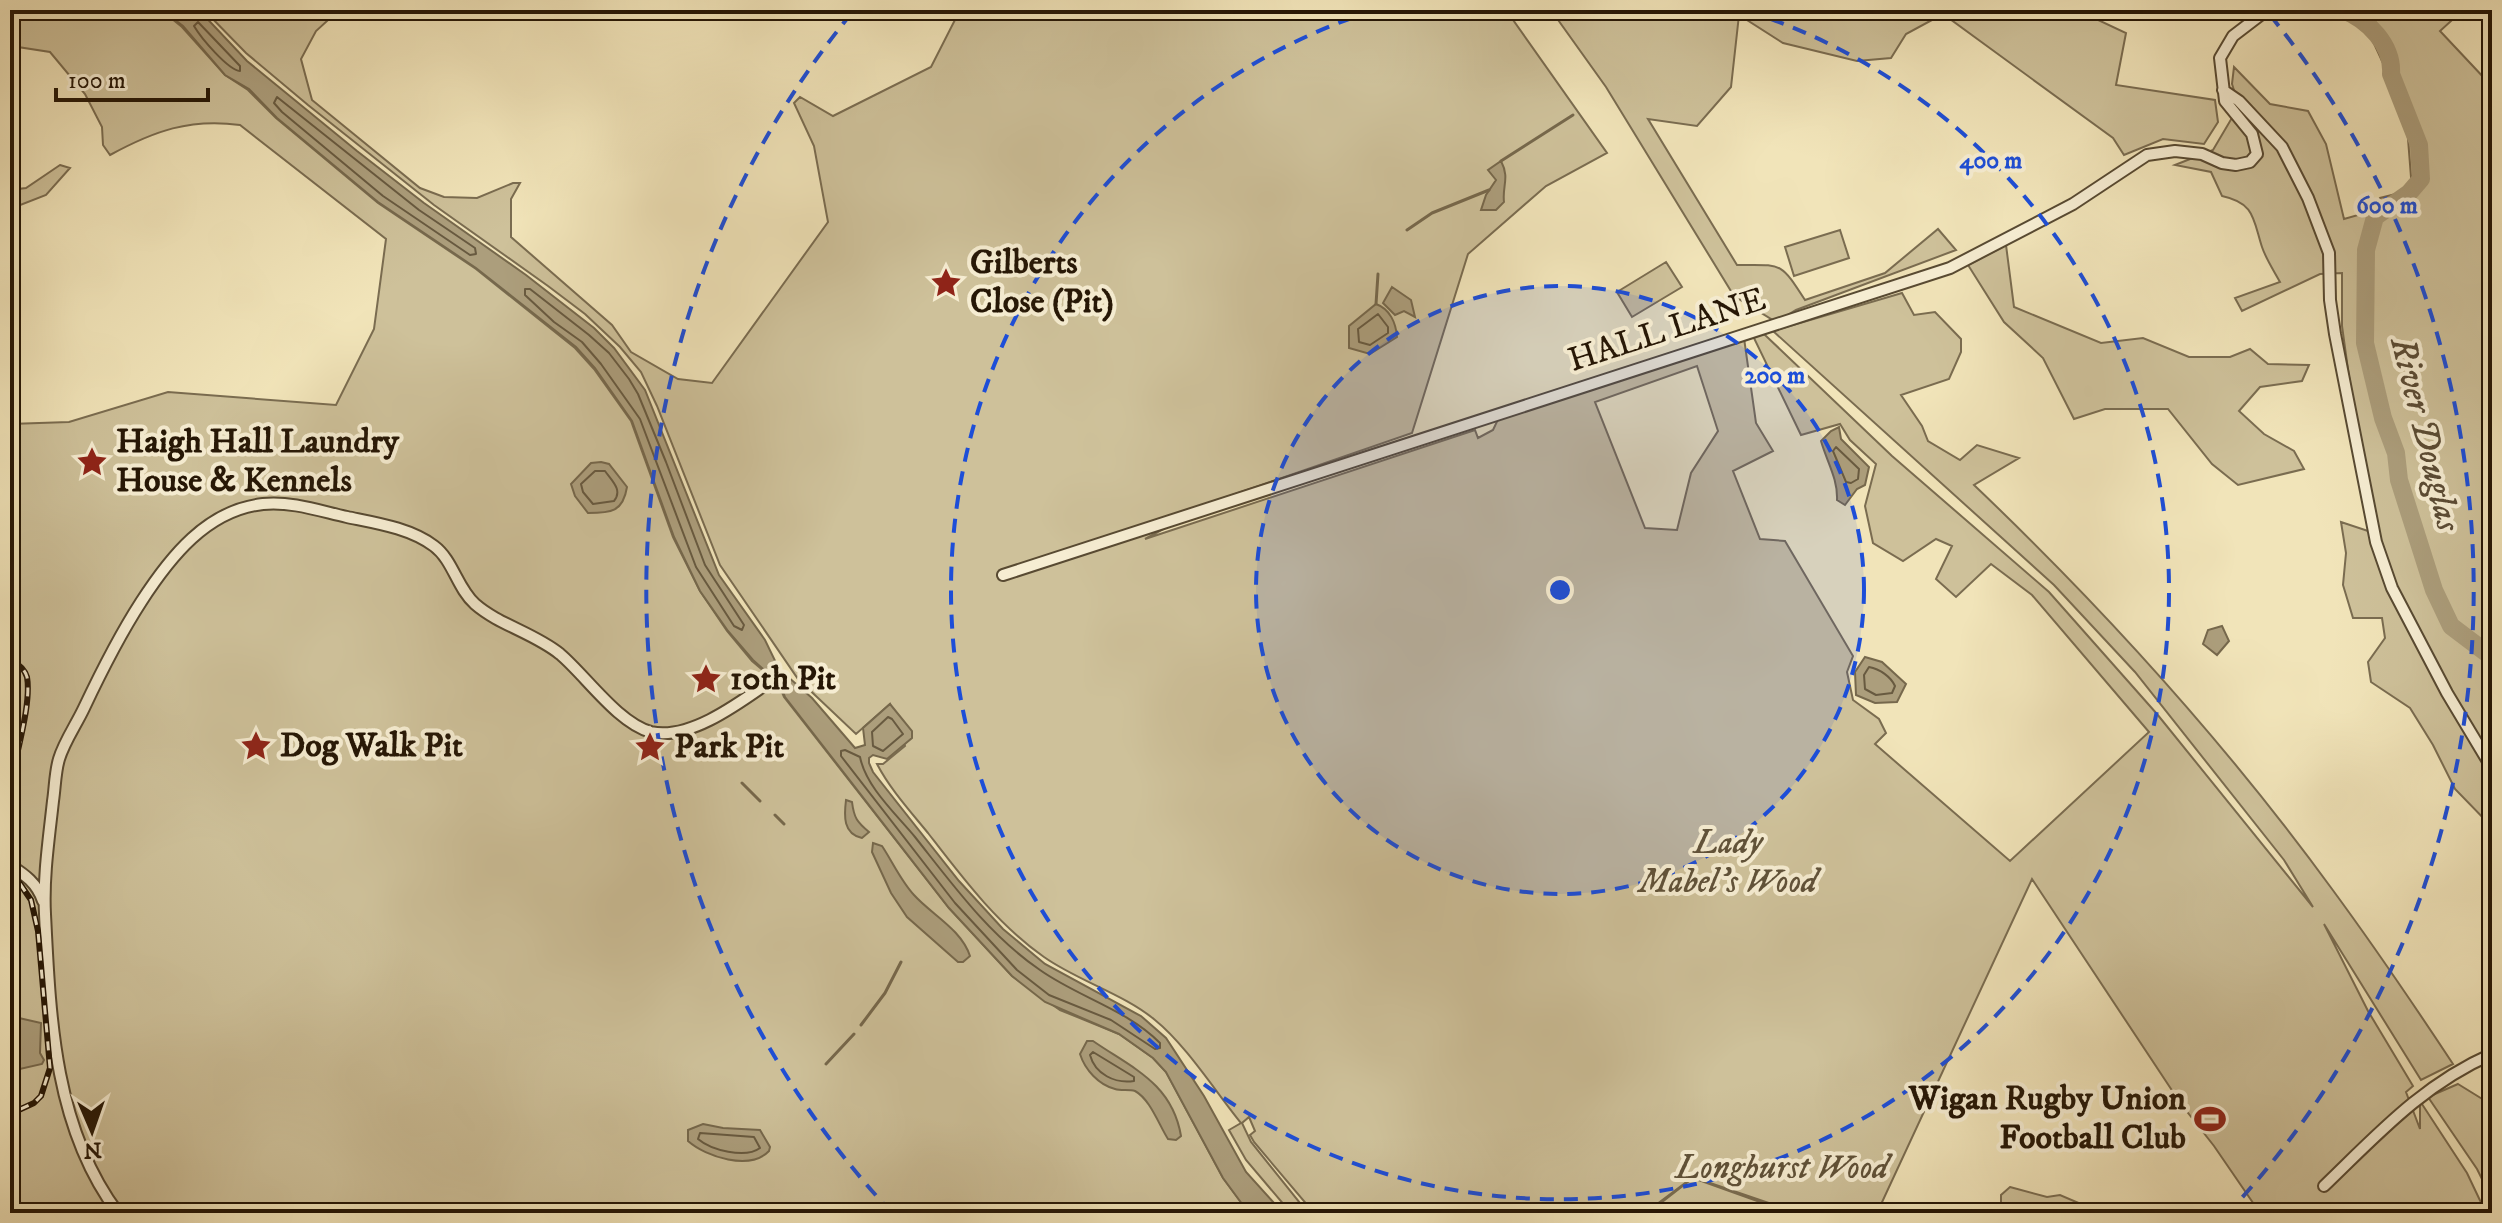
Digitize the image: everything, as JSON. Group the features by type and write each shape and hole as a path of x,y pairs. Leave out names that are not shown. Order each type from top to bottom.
{"street":[{"path":"2267,10 2233,36 2222,52 2219,69 2223,90 2239,101 2282,147 2308,198 2329,253 2330,300 2335,334 2376,542 2392,588 2447,693 2492,768"},
{"name":"HALL LANE","path":"1003,575 1950,268 2073,204 2147,155 2175,151 2202,154 2236,165 2250,162 2257,154 2256,142 2225,101 2223,90"},
{"path":"118,1213 85,1157 64,1096 51,1008 44,904 58,760 115,644 162,569 192,538 226,512 263,504 287,504 384,525 422,540 435,546 446,559 472,601 558,653 633,723 650,732 667,733 693,727 722,713 772,680"},
{"path":"10,865 39,889 44,904"},
{"path":"2324,1186 2408,1104 2445,1079 2492,1054"}],"green space":[{"path":"10,10 161,10 182,27 225,75 248,90 276,118 378,203 476,269 575,348 631,421 673,537 700,591 727,631 752,661 778,683 784,697 949,908 1012,976 1060,1010 1119,1034 1153,1058 1166,1072 1223,1178 1249,1213 10,1213 10,424 69,422 168,392 336,405 374,329 386,239 240,125 205,123 173,128 110,155 103,145 102,127 85,94 50,52 18,47 10,35"},
{"path":"204,10 269,18 300,10 339,10 316,31 301,59 312,100 420,188 444,197 477,198 520,183 511,199 511,237 612,325 631,352 678,379 712,383 828,222 814,146 794,103 800,97 833,116 931,67 960,10 1506,10 1607,153 1546,186 1468,254 1412,433 1215,501 1145,539 1475,430 1478,438 1493,430 1501,413 1744,338 1756,423 1773,451 1733,471 1760,539 1785,541 1853,656 1847,672 1853,700 1879,719 1886,733 1875,744 2010,861 2149,732 2032,595 1991,564 1956,597 1936,579 1952,546 1936,539 1903,561 1873,543 1865,506 1876,464 1850,440 1840,424 1801,435 1753,336 1764,334 1892,456 2049,592 2157,714 2313,907 2284,860 2135,672 2054,585 1773,331 1902,293 1914,315 1935,312 1961,339 1961,352 1949,379 1901,395 1922,426 1928,441 1960,460 1977,445 2019,458 1974,485 2070,580 2207,730 2348,910 2453,1064 2421,1080 2324,924 2368,1011 2413,1086 2406,1092 2420,1129 2420,1101 2467,1173 2486,1213 2260,1213 2181,1104 2032,879 1877,1213 1798,1213 1693,1177 1645,1213 1314,1213 1254,1142 1250,1135 1255,1131 1249,1117 1242,1123 1251,1142 1308,1213 1291,1213 1246,1160 1229,1130 1241,1123 1167,1030 1143,1011 1057,966 1027,944 981,899 901,800 877,764 883,764 905,746 890,704 856,734 798,679 720,565 657,406 641,372 620,347 585,314 434,205 246,53","holes":["1697,366 1718,431 1691,473 1677,530 1645,528 1595,402"]},
{"path":"1551,10 2077,10 2126,33 2116,85 2215,100 2218,122 2204,144 2163,139 2124,155 2113,138 1943,14 1906,34 1891,58 1857,61 1783,43 1739,15 1731,87 1697,126 1648,119 1737,265 1778,268 1790,278 1805,300 1885,273 1938,229 1956,250 1796,310 1776,322 1734,296 1606,87"},
{"path":"2338,10 2463,10 2440,31 2486,80 2484,127 2492,141 2492,827 2455,789 2410,708 2371,682 2368,662 2385,638 2382,618 2353,618 2343,585 2346,553 2341,522 2368,531 2375,514 2342,326 2342,273 2320,274 2242,311 2235,298 2280,282 2264,251 2254,220 2241,203 2222,196 2211,172 2175,165 2213,150 2239,106 2232,84 2234,67 2270,104 2308,111 2326,144 2344,219 2369,212 2380,198 2412,190 2406,113 2371,37"},
{"path":"60,165 70,168 46,195 10,209 10,190 26,188"},
{"path":"1840,230 1849,258 1794,276 1785,247"},
{"path":"2006,245 2014,307 2101,343 2143,338 2189,357 2230,357 2250,349 2268,364 2309,365 2302,381 2260,387 2239,411 2264,434 2294,451 2304,469 2238,485 2212,464 2168,409 2105,409 2074,419 2043,358 2004,322 1968,265"},
{"path":"1666,262 1682,287 1632,317 1617,292"},
{"path":"2458,1084 2492,1105 2492,1199 2477,1169 2428,1097"},
{"path":"1693,1178 1791,1213 1648,1213"},
{"path":"2010,1187 2047,1197 2060,1195 2102,1213 2027,1213 2001,1205 2001,1195"}],"water":[{"path":"162,10 199,10 247,61 357,151 526,275 594,328 614,348 645,390 719,575 765,640 779,669 812,698 855,748 865,745 863,728 890,704 912,731 912,738 887,759 873,755 869,758 873,772 959,881 1003,929 1045,964 1141,1016 1166,1038 1204,1096 1246,1172 1283,1213 1248,1212 1223,1178 1166,1072 1153,1058 1119,1034 1045,1002 1012,976 949,908 785,697 779,683 753,660 728,631 700,591 674,537 632,421 595,368 576,347 476,268 378,202 277,118 249,89 225,75 183,26"},
{"path":"1501,161 1505,177 1504,202 1496,210 1481,210 1496,180 1488,170"},
{"path":"1392,287 1411,300 1415,317 1404,311 1395,315 1383,303"},
{"path":"1376,304 1391,317 1397,337 1370,354 1349,348 1349,326"},
{"path":"1839,427 1841,439 1869,467 1865,485 1857,489 1845,505 1837,500 1834,478 1821,441"},
{"path":"591,463 609,464 627,487 625,495 615,509 588,513 575,496 571,484"},
{"path":"2222,626 2229,641 2217,655 2203,644 2208,630"},
{"path":"1865,657 1882,662 1906,684 1897,702 1875,703 1856,695 1855,672"},
{"path":"846,800 852,802 857,819 869,832 862,838 848,828"},
{"path":"873,843 882,846 914,895 960,938 970,956 963,962 958,962 907,917 891,893 872,852"},
{"path":"19,1018 41,1023 40,1053 44,1060 42,1064 11,1071 10,1021"},
{"path":"1087,1041 1093,1041 1136,1069 1159,1090 1169,1103 1181,1136 1176,1140 1168,1139 1150,1106 1135,1091 1117,1090 1093,1076 1080,1054"},
{"path":"703,1124 760,1130 770,1147 769,1151 761,1157 740,1161 706,1152 688,1141 688,1130"}],"waterway":[{"name":"River Douglas","path":"2343,10 2370,27 2383,44 2391,63 2391,74 2419,145 2421,179 2409,193 2375,217 2366,250 2365,343 2383,418 2396,453 2399,480 2434,590 2451,626 2492,657"},
{"path":"1501,161 1573,115"},
{"path":"1407,230 1432,213 1489,190"},
{"path":"1376,304 1378,274"},
{"path":"742,783 760,801"},
{"path":"775,815 784,824"},
{"path":"861,1025 885,993 901,962"},
{"path":"826,1064 854,1034"}],"railway":[{"path":"10,659 24,671 28,689 10,790"},
{"path":"10,869 31,900 38,931 50,1068 41,1096 34,1103 10,1114"}],"place":[{"name":"Gilberts Close (Pit)","path":"946,283"},
{"name":"Haigh Hall Laundry House & Kennels","path":"92,462"},
{"name":"10th Pit","path":"706,679"},
{"name":"Dog Walk Pit","path":"256,746"},
{"name":"Park Pit","path":"650,747"},
{"name":"Wigan Rugby Union Football Club","path":"2210,1119"}],"park label":[{"name":"Lady Mabel's Wood","path":"1728,862"},
{"name":"Longhurst Wood","path":"1782,1168"}]}
